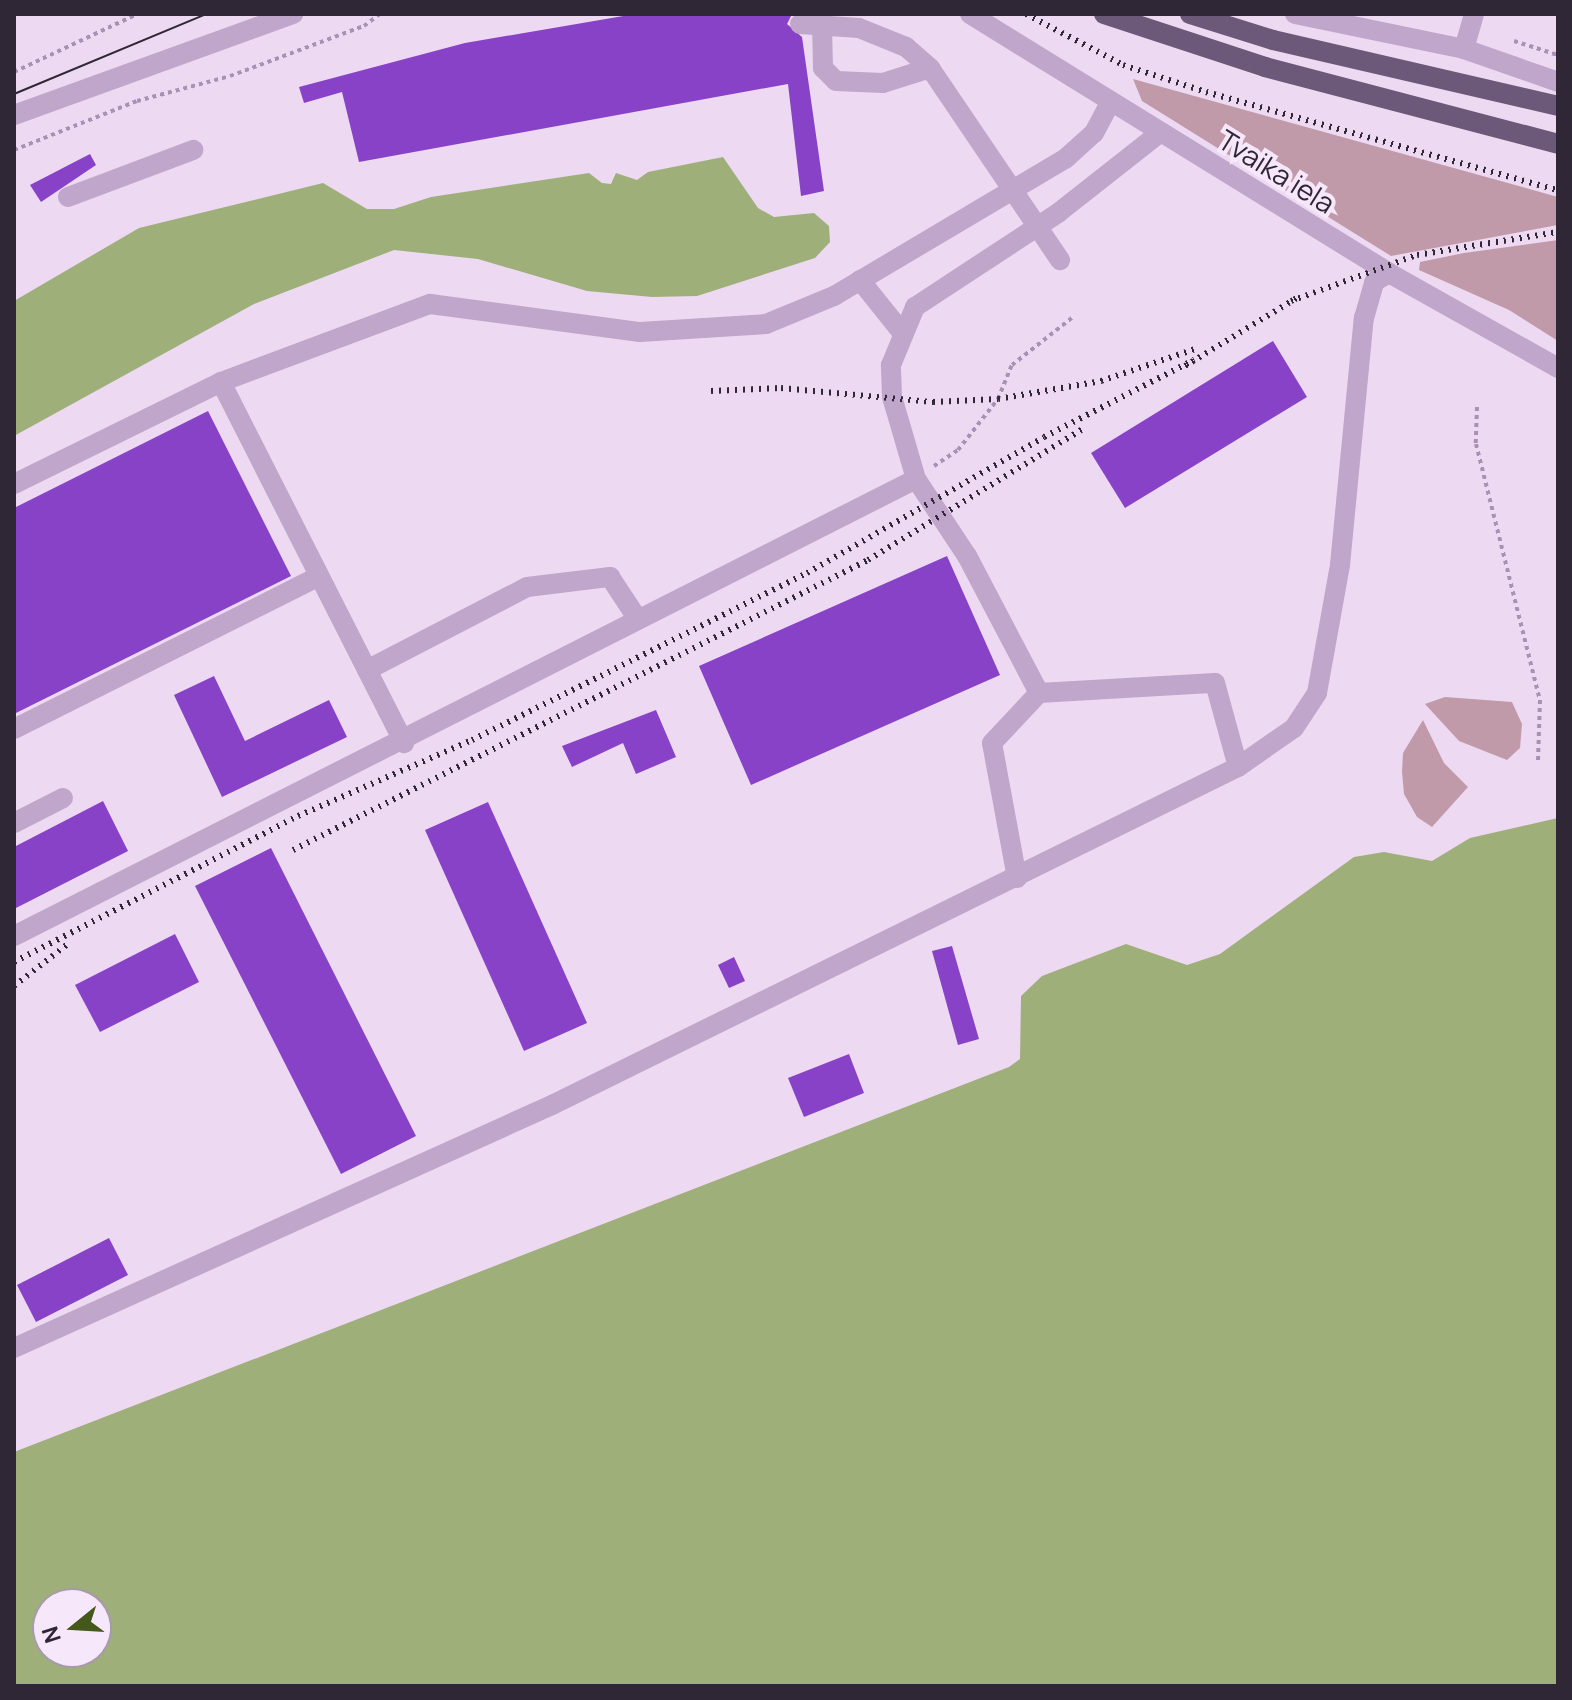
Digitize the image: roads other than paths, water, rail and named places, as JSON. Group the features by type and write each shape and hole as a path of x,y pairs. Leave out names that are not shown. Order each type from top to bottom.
{"main road":[{"path":"1104,14 1265,67 1558,144"},
{"path":"1190,14 1273,40 1558,106"}],"street":[{"path":"14,115 293,14"},
{"name":"Tvaika iela","path":"970,14 1389,273 1558,368"},
{"path":"1295,14 1464,49 1558,82"},
{"path":"1464,49 1474,14"},
{"path":"800,24 822,24 886,38 930,68 1060,260"},
{"path":"822,24 823,68 836,81 883,83 930,68"},
{"path":"14,484 221,382 430,304 640,332 766,324 860,280 1084,144 1110,103"},
{"path":"1039,693 967,556 916,479 892,397 891,365 900,330 915,307 946,283 1038,225 1161,132"},
{"path":"68,197 193,150"},
{"path":"14,1348 552,1105 1238,767 1294,728 1317,693 1340,565 1364,318 1374,282 1389,273"},
{"path":"860,280 900,330"},
{"path":"221,382 404,743"},
{"path":"14,936 404,743 637,618 916,479"},
{"path":"14,729 319,576"},
{"path":"367,670 527,587 610,577 637,618"},
{"path":"1017,878 992,743 1039,693 1215,683 1238,767"},
{"path":"14,823 63,798"}],"tram line":[{"path":"14,94 206,14"}],"railway":[{"path":"1026,14 1123,65 1206,92 1558,190"},
{"path":"1291,301 1417,255 1558,232"},
{"path":"1185,366 1300,296"},
{"path":"711,391 781,388 933,402 998,399 1101,381 1195,349"},
{"path":"14,962 298,816 472,740 807,573 1044,437 1194,360"},
{"path":"293,850 868,560 1086,427"},
{"path":"14,986 69,943"}]}
